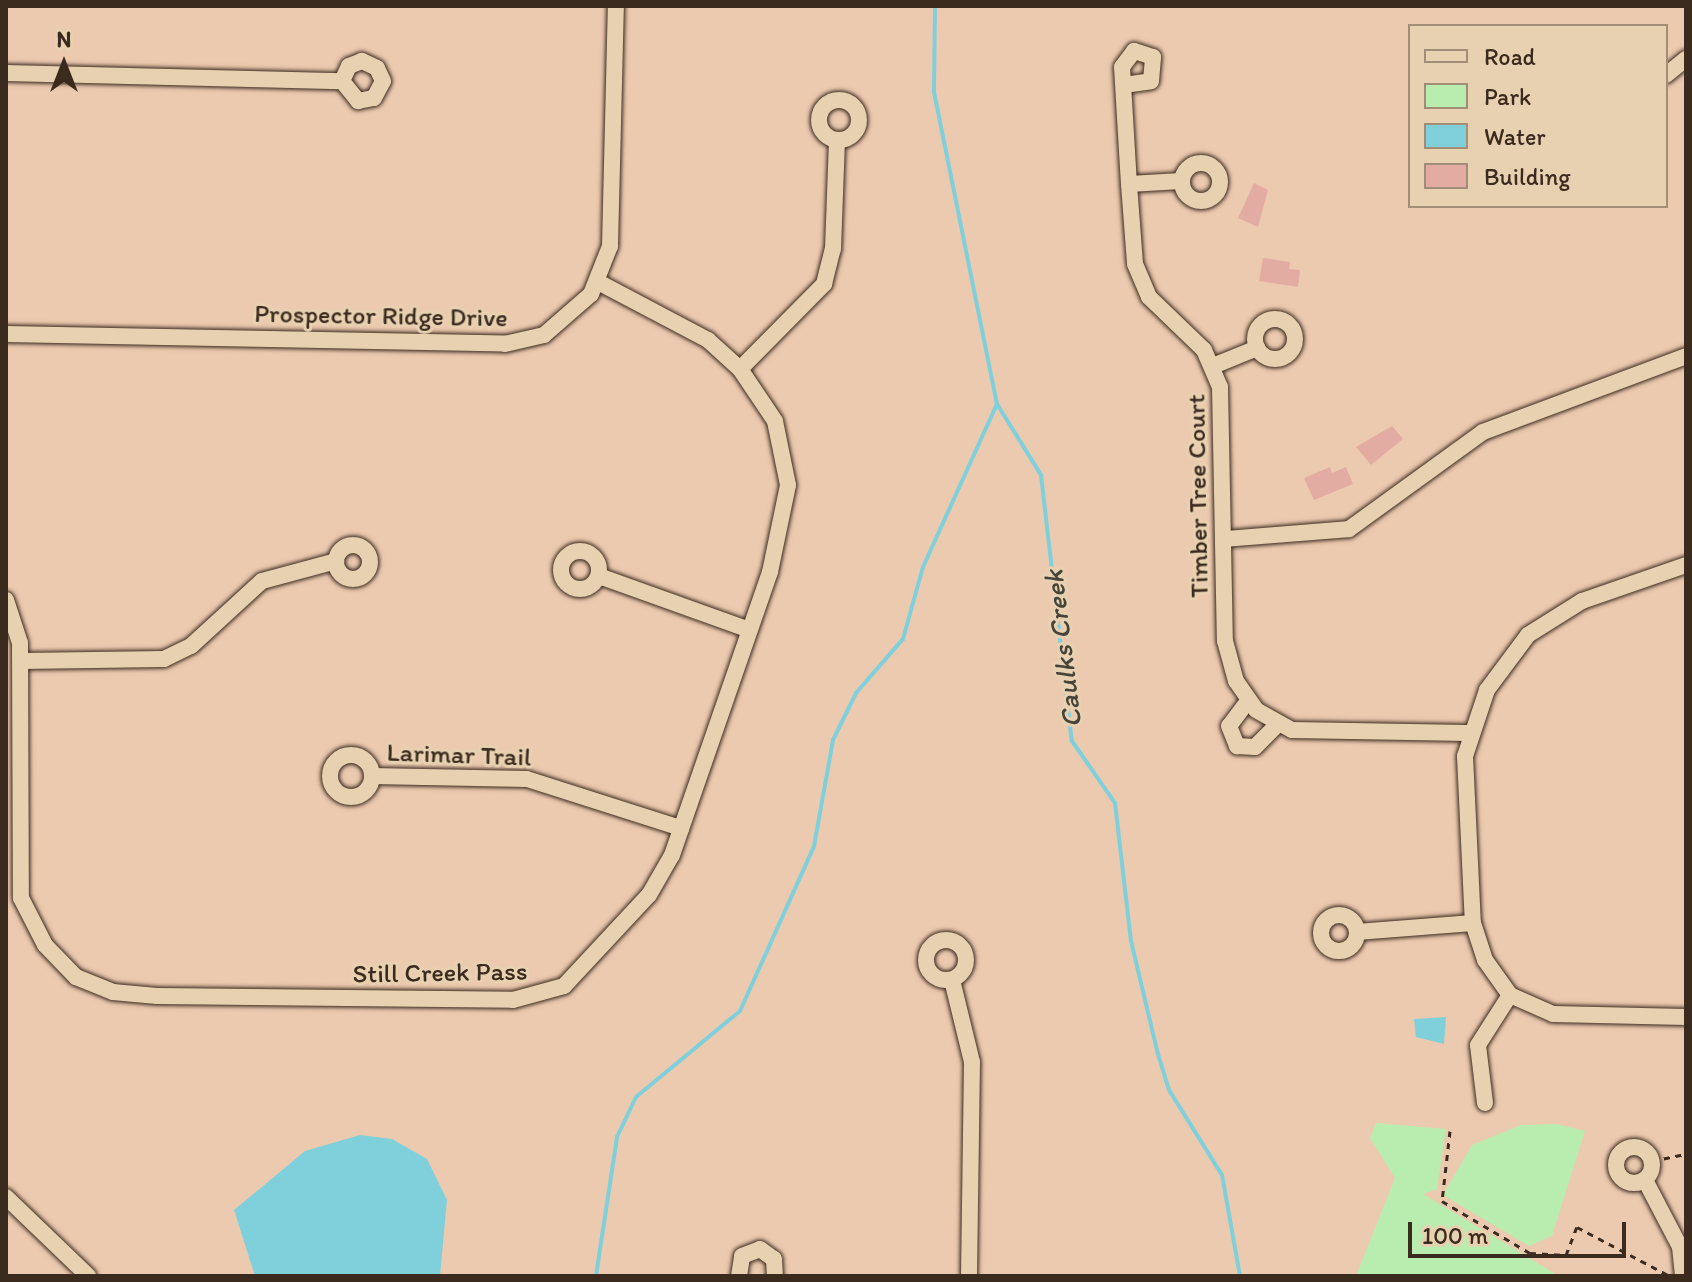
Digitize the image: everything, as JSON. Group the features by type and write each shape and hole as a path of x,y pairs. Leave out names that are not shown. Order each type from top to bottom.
{"street":[{"name":"Prospector Ridge Drive","path":"6,334 505,344 563,324 598,282 611,229 616,6"},
{"path":"1668,73 1686,59"},
{"path":"6,73 314,83 342,81"},
{"name":"Timber Tree Court","path":"1124,85 1129,184 1141,280 1213,366 1220,387 1225,641 1248,701"},
{"path":"740,369 824,284 833,249 837,141"},
{"path":"1129,184 1181,181"},
{"name":"Still Creek Pass","path":"6,600 21,661 21,898 60,963 113,992 513,1000 548,993 592,962 649,895 681,828 783,528 788,485 775,421 740,369 708,340 598,282"},
{"path":"1213,366 1257,348"},
{"path":"1225,539 1349,529 1483,432 1686,356"},
{"path":"21,661 164,659 205,635 262,581 336,561"},
{"path":"1686,565 1582,601 1528,635 1499,670 1468,733 1473,923 1485,960 1510,995 1553,1014 1686,1017"},
{"path":"599,576 750,630"},
{"path":"1278,724 1255,747 1237,746 1229,726 1248,701 1278,724 1336,736 1468,733"},
{"name":"Larimar Trail","path":"372,776 527,779 681,828"},
{"path":"1357,932 1473,923"},
{"path":"952,980 972,1062 969,1276"},
{"path":"1485,1103 1478,1045 1510,995"},
{"path":"1645,1180 1623,1180 1617,1159 1639,1147 1652,1161 1645,1180 1680,1247 1683,1276"},
{"path":"6,1197 88,1276"},
{"path":"739,1276 742,1256 760,1249 774,1259 775,1276"}],"path":[{"path":"1450,1131 1442,1201 1530,1253 1566,1255 1577,1227 1671,1276"},
{"path":"1652,1161 1686,1154"}],"green space":[{"path":"1376,1123 1446,1129 1437,1189 1423,1194 1559,1276 1356,1276 1395,1178 1370,1138"},
{"path":"1556,1124 1585,1131 1552,1236 1529,1246 1443,1195 1472,1145 1521,1125"}],"water":[{"path":"1446,1017 1444,1044 1416,1037 1414,1019"},
{"path":"360,1135 392,1139 427,1159 447,1200 440,1276 255,1276 234,1210 305,1151"}],"building":[{"path":"1254,183 1268,190 1258,227 1238,218"},
{"path":"1263,258 1290,262 1289,269 1300,270 1298,287 1259,281"},
{"path":"1392,426 1403,439 1371,465 1356,447"},
{"path":"1330,467 1332,473 1346,467 1353,484 1314,500 1304,478"}],"waterway":[{"name":"Caulks Creek","path":"935,6 934,92 997,404 1041,475 1072,741 1115,803 1131,941 1158,1054 1169,1090 1222,1175 1240,1276"},
{"path":"596,1276 617,1137 636,1097 740,1011 814,846 833,740 856,693 903,639 923,567 997,404"}]}
